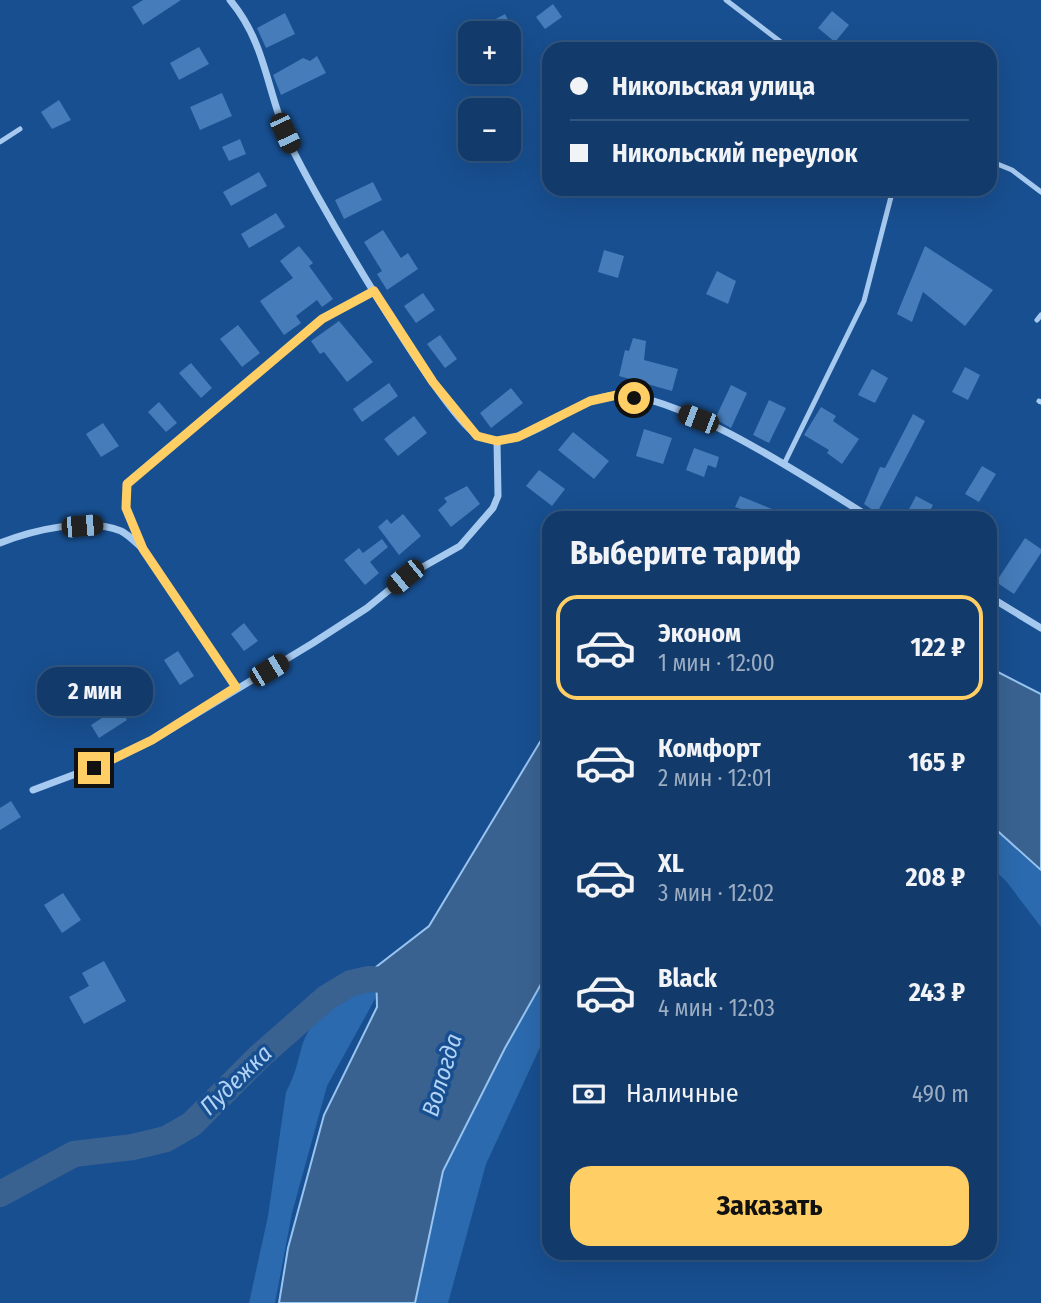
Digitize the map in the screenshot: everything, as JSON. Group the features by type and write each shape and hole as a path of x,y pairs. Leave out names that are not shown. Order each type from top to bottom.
{"street":[{"path":"230,0 248,21 264,61 285,133 306,179 374,291 458,416 477,436 497,441 518,437 590,401 617,395 651,401 698,419 784,464 860,511"},
{"path":"236,687 143,549 126,508 127,484 322,319 374,291"},
{"path":"33,790 113,760 152,740 313,643 367,608 405,577 460,547 493,508 498,496 497,441"},
{"path":"0,543 37,533 98,525 123,532 143,549"},
{"path":"997,601 1041,628"}],"lane":[{"path":"726,0 781,42"},
{"path":"0,142 20,129"},
{"path":"997,164 1012,170 1041,192"},
{"path":"784,464 864,302 891,196"}],"shaded area":[{"path":"997,830 1041,870 1041,927 997,873"},
{"path":"542,982 542,1043 486,1164 448,1303 415,1303 443,1171 505,1048"},
{"path":"367,985 376,993 375,999 327,1086 292,1213 275,1303 249,1303 268,1216 286,1092 302,1046 320,1016 349,992"}],"water":[{"path":"997,672 1041,694 1041,870 997,830"},
{"name":"Вологда","path":"542,739 542,982 505,1048 443,1171 415,1303 279,1303 288,1248 324,1115 377,1007 376,967 429,926"}],"building":[{"path":"143,0 181,0 143,25 132,7"},
{"path":"553,4 562,17 545,29 536,17"},
{"path":"832,11 849,25 835,42 818,28"},
{"path":"285,13 295,34 266,48 257,28"},
{"path":"505,14 509,21 492,21"},
{"path":"199,47 209,64 179,80 170,63"},
{"path":"317,56 326,73 281,95 273,75 303,58 310,61"},
{"path":"222,93 232,116 200,130 190,107"},
{"path":"59,100 71,120 52,129 41,112"},
{"path":"240,139 246,154 229,161 222,147"},
{"path":"259,172 267,186 231,206 223,192"},
{"path":"373,182 382,200 344,219 335,200"},
{"path":"276,213 285,227 249,248 241,234"},
{"path":"383,230 401,258 408,253 418,269 387,290 377,274 382,271 364,242"},
{"path":"299,246 313,263 309,266 333,299 322,307 317,300 296,316 301,323 284,335 260,301 293,278 280,261"},
{"path":"925,246 993,290 965,326 923,292 912,322 897,314"},
{"path":"604,250 624,256 618,278 598,272"},
{"path":"717,271 736,281 728,304 706,294"},
{"path":"423,293 435,310 416,323 404,306"},
{"path":"339,321 373,362 347,382 324,352 320,354 311,341"},
{"path":"238,325 260,353 242,367 220,339"},
{"path":"440,335 457,359 445,368 427,344"},
{"path":"633,338 646,341 644,360 678,369 672,391 619,376 625,350 629,351"},
{"path":"191,363 212,388 201,398 179,373"},
{"path":"965,367 980,375 968,400 952,392"},
{"path":"872,369 888,378 875,403 858,395"},
{"path":"389,383 398,396 362,422 353,409"},
{"path":"731,385 747,393 731,428 715,419"},
{"path":"511,388 523,403 491,428 480,413"},
{"path":"769,400 786,408 769,443 753,435"},
{"path":"159,402 177,423 166,432 148,412"},
{"path":"821,407 836,416 833,421 859,439 842,464 827,453 829,450 804,435"},
{"path":"913,414 925,421 878,511 874,511 864,504 880,467 885,468"},
{"path":"414,416 427,433 398,456 384,439"},
{"path":"103,423 119,446 101,457 86,434"},
{"path":"644,429 672,438 663,464 636,456"},
{"path":"573,432 609,461 594,479 558,450"},
{"path":"694,448 719,457 716,468 708,465 704,477 686,470"},
{"path":"982,466 996,474 979,502 965,494"},
{"path":"539,470 565,489 552,506 526,486"},
{"path":"467,486 480,504 451,527 438,510 447,502 444,498"},
{"path":"740,496 772,509 747,511 735,507"},
{"path":"916,496 933,505 930,511 908,511"},
{"path":"403,514 421,536 399,555 378,527 387,519 391,524"},
{"path":"1025,538 1041,549 1014,594 997,580"},
{"path":"382,539 388,547 370,562 379,573 365,585 344,560 359,548 363,553"},
{"path":"244,623 258,641 244,651 231,634"},
{"path":"178,651 194,676 180,685 164,660"},
{"path":"119,707 127,720 99,738 91,725"},
{"path":"11,801 21,817 0,830 0,808"},
{"path":"63,893 81,920 62,933 44,905"},
{"path":"104,961 126,1001 84,1024 69,997 89,986 82,973"}],"waterway":[{"name":"Пудежка","path":"0,1194 74,1154 133,1147 166,1139 192,1124 260,1056 326,998 351,983 369,979 411,982"}],"route":[{"path":"94,768 152,740 236,687 197,633 171,588 143,549 126,508 127,484 322,319 374,291 433,382 477,436 497,441 518,437 590,401 617,395 634,398"}]}
